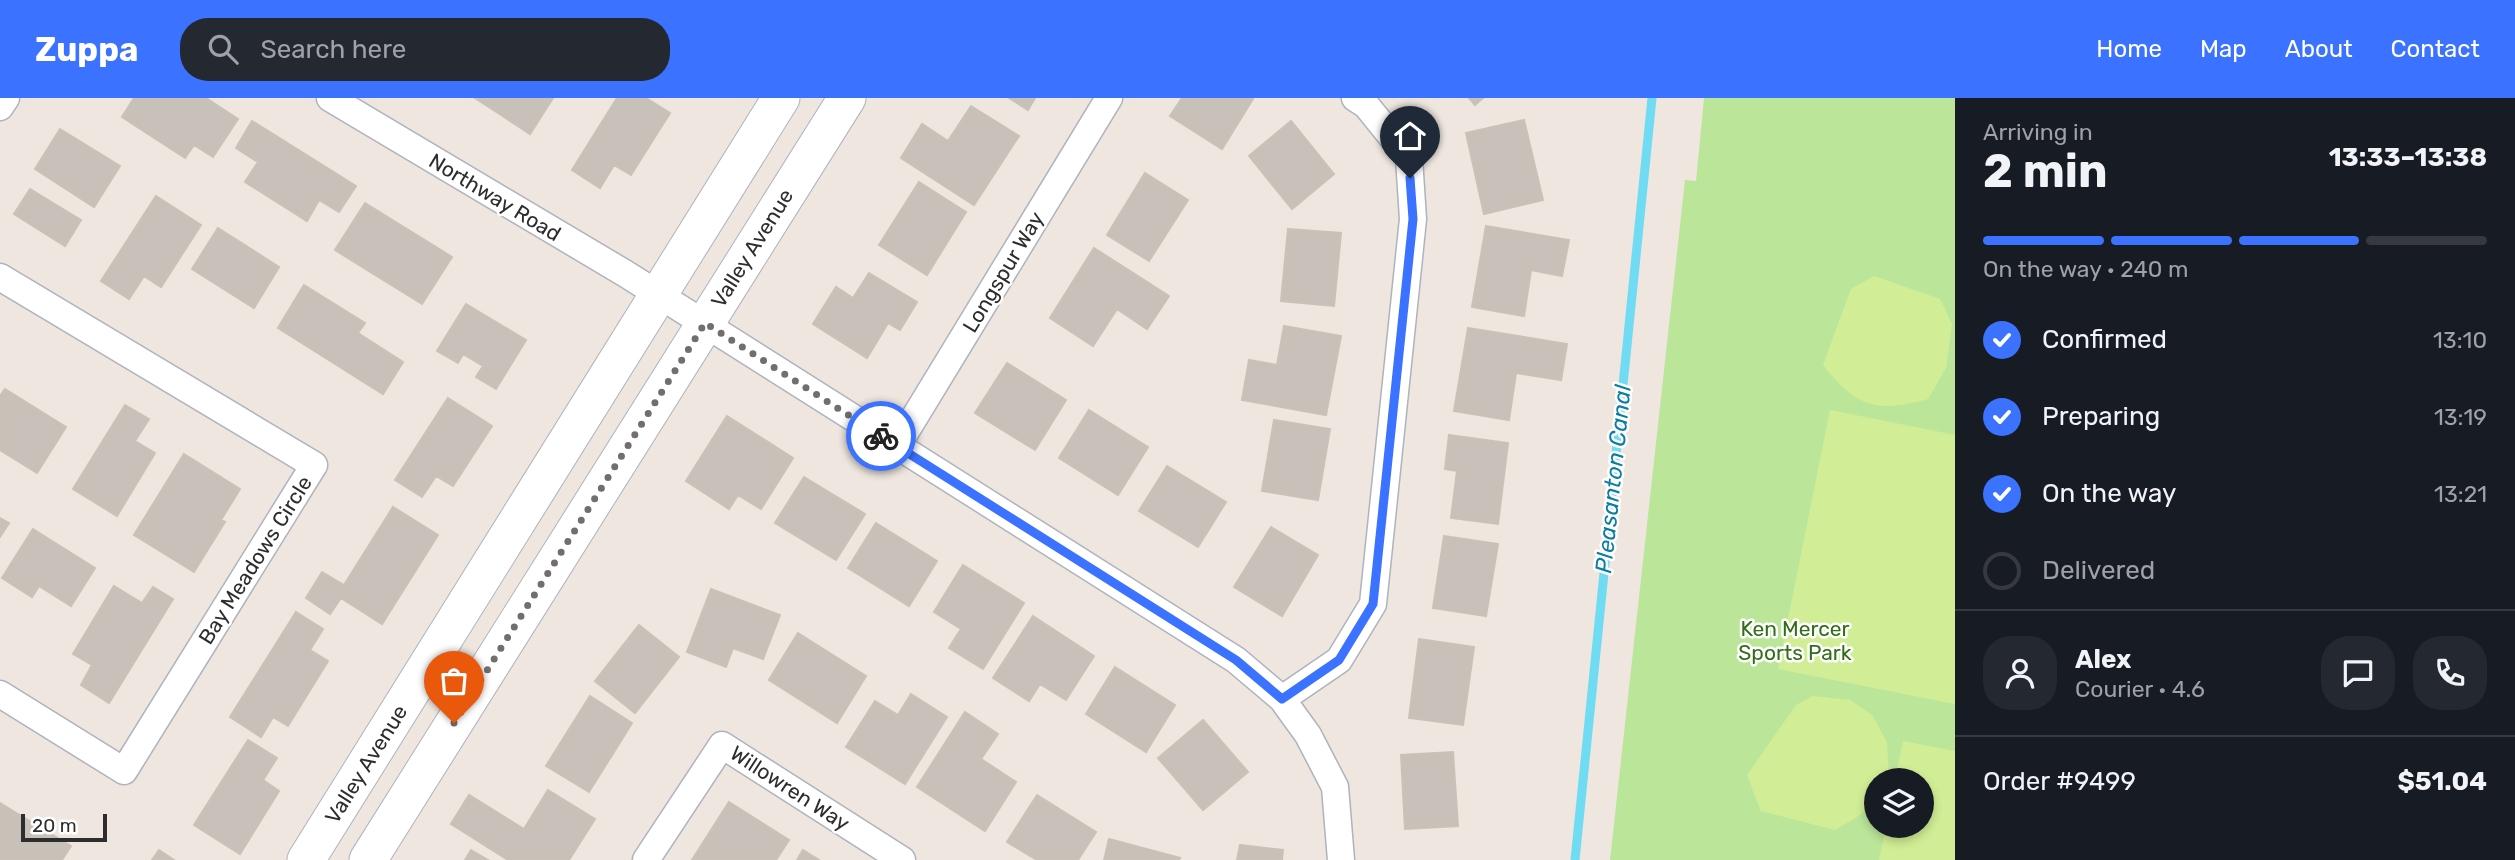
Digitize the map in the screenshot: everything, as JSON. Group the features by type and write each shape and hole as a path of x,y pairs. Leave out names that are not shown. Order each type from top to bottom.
{"main road":[{"name":"Valley Avenue","path":"306,860 781,98"},
{"name":"Valley Avenue","path":"368,860 846,98"}],"street":[{"path":"0,107 6,98"},
{"name":"Northway Road","path":"330,98 705,323 1236,660 1282,699 1308,735 1335,787 1341,860"},
{"name":"Longspur Way","path":"897,446 1109,98"},
{"path":"1282,699 1339,660 1373,604 1413,219 1409,158 1366,105 1355,98"},
{"name":"Bay Meadows Circle","path":"0,277 314,465 124,771 0,694"},
{"name":"Willowren Way","path":"646,860 722,745 902,860"}],"green space":[{"name":"Ken Mercer Sports Park","path":"1704,98 1955,98 1955,860 1610,860 1685,180 1696,181"},
{"path":"1874,276 1940,299 1952,324 1946,368 1928,399 1894,406 1868,403 1846,390 1823,365 1851,289"},
{"path":"1830,410 1955,435 1955,704 1778,669"},
{"path":"1813,696 1850,700 1872,715 1887,742 1889,768 1864,768 1864,811 1835,830 1761,811 1747,775 1796,705"},
{"path":"1903,741 1955,751 1955,860 1879,860 1884,838 1934,838 1934,768 1897,768"}],"building":[{"path":"134,98 206,98 238,119 213,157 194,145 185,158 122,117"},
{"path":"475,98 553,98 530,134"},
{"path":"617,98 646,98 670,113 631,175 614,165 600,188 572,170"},
{"path":"1009,98 1035,98 1028,110"},
{"path":"1182,98 1253,99 1222,149 1170,116"},
{"path":"1469,98 1483,98 1475,105"},
{"path":"971,106 1019,136 974,205 901,158 922,124 948,141"},
{"path":"1524,120 1543,200 1484,214 1466,133"},
{"path":"252,121 356,186 339,212 319,200 307,221 245,182 258,162 236,148"},
{"path":"1291,121 1334,174 1292,209 1249,156"},
{"path":"60,129 120,166 94,207 35,169"},
{"path":"1145,173 1188,200 1149,261 1107,235"},
{"path":"919,182 966,212 927,275 879,245"},
{"path":"30,189 81,220 65,246 14,214"},
{"path":"156,196 201,225 161,287 144,276 129,299 101,281"},
{"path":"365,203 452,257 422,304 335,250"},
{"path":"1486,226 1569,240 1562,276 1531,270 1524,316 1472,307"},
{"path":"218,228 279,267 254,308 192,269"},
{"path":"1288,229 1341,233 1334,306 1281,301"},
{"path":"1094,248 1169,296 1147,329 1117,309 1093,346 1050,318"},
{"path":"869,273 917,302 900,330 888,323 867,358 813,324 836,287 853,298"},
{"path":"304,285 365,323 358,333 403,362 383,394 278,328"},
{"path":"466,304 526,340 496,389 476,377 483,366 463,354 458,363 437,351"},
{"path":"1284,326 1341,336 1326,415 1242,400 1249,360 1277,365"},
{"path":"1468,328 1567,344 1561,380 1516,373 1509,420 1454,411"},
{"path":"1007,363 1066,400 1035,450 975,413"},
{"path":"5,389 66,427 37,473 0,450 0,396"},
{"path":"448,398 492,426 453,486 436,476 422,497 395,480"},
{"path":"125,405 149,419 135,441 155,453 117,516 73,489"},
{"path":"1089,410 1148,447 1118,495 1059,458"},
{"path":"727,416 793,458 761,509 738,495 729,509 686,481"},
{"path":"1274,420 1330,429 1318,500 1262,491"},
{"path":"1449,435 1508,443 1498,524 1451,518 1457,471 1445,469"},
{"path":"184,454 240,489 221,520 225,522 194,572 134,535"},
{"path":"1167,466 1226,502 1198,547 1139,511"},
{"path":"804,477 865,514 836,560 775,523"},
{"path":"393,507 438,535 382,624 341,598 330,614 306,598 322,572 344,585"},
{"path":"0,518 9,523 0,537"},
{"path":"876,523 937,561 909,606 848,568"},
{"path":"1271,527 1318,555 1282,616 1234,587"},
{"path":"33,529 95,568 71,606 39,586 32,597 2,578"},
{"path":"1444,536 1498,544 1486,616 1433,608"},
{"path":"963,565 1024,603 983,669 949,648 961,629 934,612"},
{"path":"114,586 142,603 153,587 173,599 109,703 81,685 92,665 73,654"},
{"path":"711,589 780,615 763,659 733,648 726,667 687,652"},
{"path":"296,612 323,629 310,650 328,661 288,726 273,717 261,737 230,717"},
{"path":"1033,616 1094,656 1066,700 1040,684 1029,701 993,678"},
{"path":"639,625 679,657 635,713 595,681"},
{"path":"798,633 866,676 837,723 769,680"},
{"path":"1419,639 1474,647 1463,725 1409,718"},
{"path":"1115,667 1175,705 1146,752 1086,714"},
{"path":"911,694 947,717 905,784 846,747 875,701 898,715"},
{"path":"590,696 632,723 589,792 546,766"},
{"path":"965,712 998,734 981,759 1016,782 985,831 917,787"},
{"path":"1203,720 1248,772 1203,810 1158,758"},
{"path":"248,740 277,758 263,780 279,791 240,854 194,825"},
{"path":"1453,752 1458,826 1405,829 1401,755"},
{"path":"548,790 595,819 569,860 508,860 451,824 469,795 524,829"},
{"path":"1037,795 1096,832 1078,860 1037,860 1007,842"},
{"path":"729,802 789,840 776,860 692,860"},
{"path":"0,803 71,846 62,860 0,860"},
{"path":"1109,839 1180,858 1104,860"},
{"path":"1240,845 1283,850 1282,860 1237,860"},
{"path":"159,850 174,860 152,860"},
{"path":"471,850 488,860 465,860"},
{"path":"803,850 819,860 797,860"}],"waterway":[{"name":"Pleasanton Canal","path":"1575,860 1652,98"}],"way so far":[{"path":"454,723 705,323 881,436"}],"route":[{"path":"881,436 1236,660 1282,699 1339,660 1373,604 1413,219 1410,178"}]}
